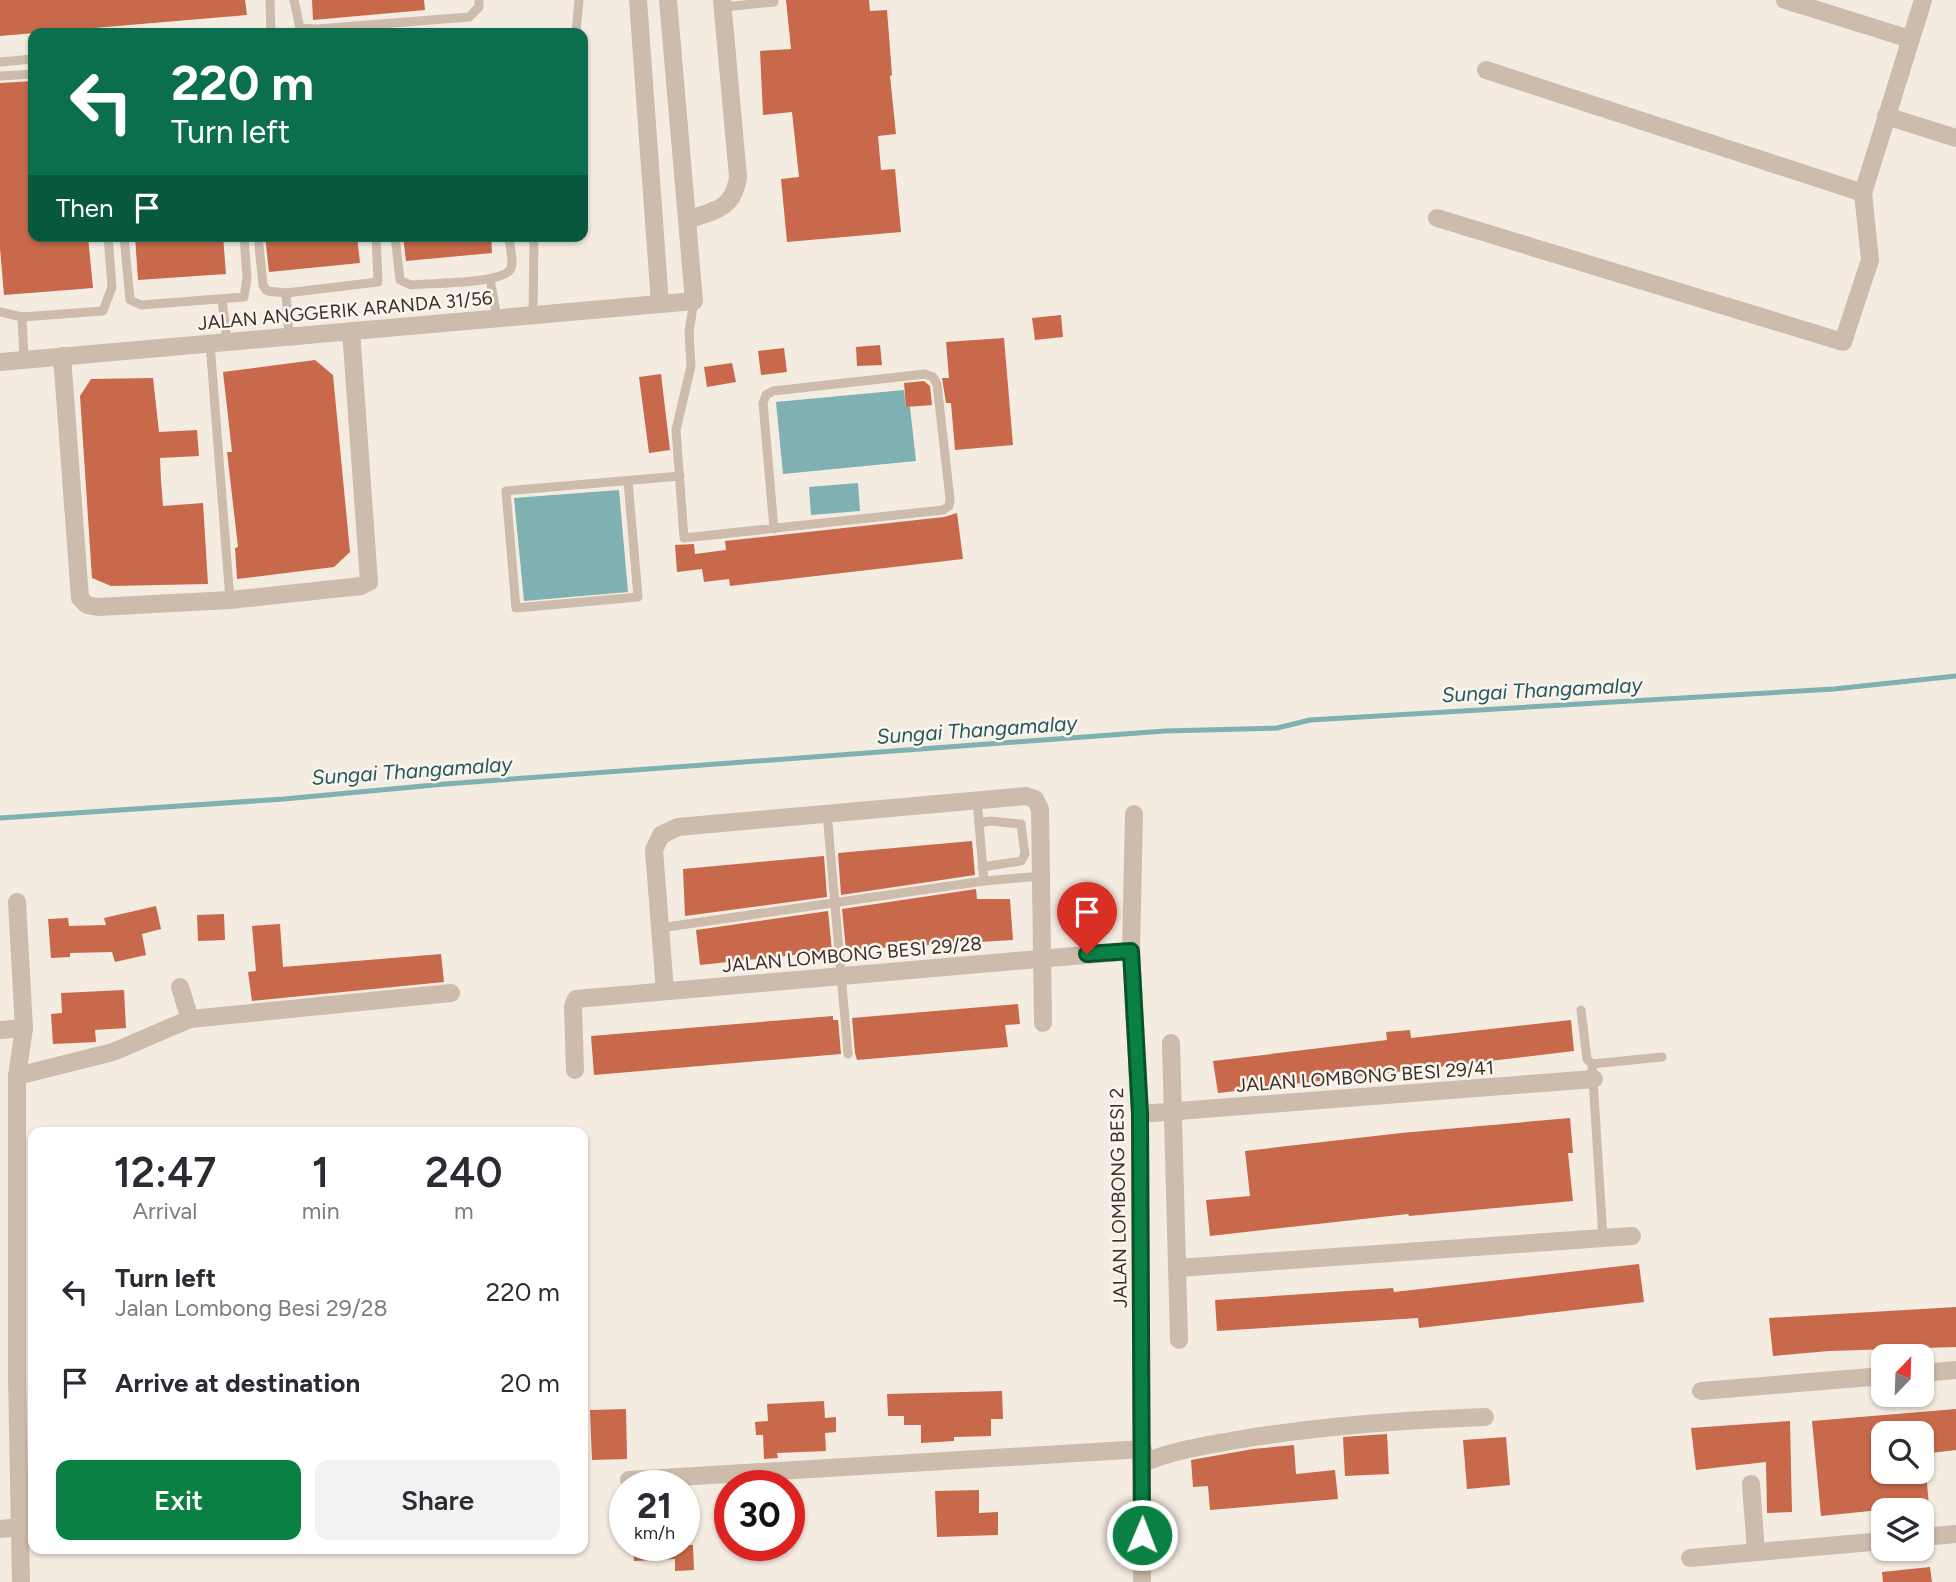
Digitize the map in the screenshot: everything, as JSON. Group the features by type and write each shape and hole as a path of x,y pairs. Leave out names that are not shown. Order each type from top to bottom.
{"street":[{"path":"638,0 660,304"},
{"path":"668,0 694,301"},
{"path":"1785,0 1910,39"},
{"path":"1437,218 1843,342 1870,260 1863,193 1923,0"},
{"path":"687,220 727,206 737,184 722,4"},
{"path":"1486,70 1863,193"},
{"path":"1886,116 1956,138"},
{"name":"JALAN ANGGERIK ARANDA 31/56","path":"0,362 694,301"},
{"path":"62,356 80,598 87,606 98,607 230,600 361,586 369,582 351,331"},
{"path":"665,991 654,850 661,835 678,827 1026,796 1035,799 1040,809 1043,1023"},
{"name":"JALAN LOMBONG BESI 2","path":"1134,814 1131,951 1140,1114 1142,1582"},
{"path":"16,902 10,1030 18,1076 8,1377 21,1527 21,1582"},
{"name":"JALAN LOMBONG BESI 29/28","path":"575,1070 573,1007 576,999 1131,951"},
{"path":"180,988 190,1019"},
{"path":"18,1076 113,1052 190,1019 451,993"},
{"path":"1171,1043 1180,1340"},
{"name":"JALAN LOMBONG BESI 29/41","path":"1140,1114 1593,1072"},
{"path":"1178,1268 1632,1236"},
{"path":"1934,1372 1956,1370"},
{"path":"1701,1391 1871,1377"},
{"path":"700,1477 1143,1456 1279,1433 1368,1422 1485,1417"},
{"path":"1751,1484 1756,1552"},
{"path":"0,1529 21,1527"},
{"path":"1934,1536 1956,1534"},
{"path":"1690,1558 1871,1542"}],"lane":[{"path":"270,0 271,28"},
{"path":"294,0 300,28"},
{"path":"330,28 469,17 479,7 479,0"},
{"path":"576,28 579,0"},
{"path":"722,4 774,2"},
{"path":"0,62 28,59"},
{"path":"0,76 28,74"},
{"path":"0,312 22,317 103,311 112,287 108,242"},
{"path":"125,242 130,300 141,305 244,297 247,278 244,242"},
{"path":"259,242 263,285 267,291 286,293 378,282 376,242"},
{"path":"396,242 400,280 405,284 490,279 509,271 509,242"},
{"path":"533,315 534,242"},
{"path":"490,279 498,318"},
{"path":"286,293 289,336"},
{"path":"222,299 218,343 230,600"},
{"path":"694,301 689,332 691,366 676,430 684,538 943,510 949,506 937,384 933,377 925,374 774,391 766,396 763,403 774,528"},
{"path":"22,317 24,359"},
{"path":"628,481 638,597 516,608 506,491 680,476"},
{"path":"977,800 984,881"},
{"path":"827,813 848,1054"},
{"path":"979,823 990,821 1021,824 1025,854 1021,861 982,867"},
{"path":"660,928 984,881 1041,876"},
{"path":"1581,1010 1587,1059 1593,1072 1603,1238"},
{"path":"1593,1072 1662,1057"}],"water":[{"path":"904,390 906,407 910,407 916,461 783,474 776,402"},
{"path":"858,483 860,511 811,515 809,487"},
{"path":"619,490 628,592 524,601 514,498"}],"building":[{"path":"0,0 245,0 247,15 94,28 28,28 28,34 0,36"},
{"path":"312,0 424,0 425,10 313,20"},
{"path":"786,0 869,0 870,11 887,10 896,134 878,136 881,170 895,169 901,232 787,242 781,179 799,177 792,112 763,115 760,51 791,49"},
{"path":"28,81 28,242 89,242 93,288 4,295 0,248 0,83"},
{"path":"135,242 223,242 226,274 138,280"},
{"path":"266,242 358,242 360,263 269,272"},
{"path":"404,242 491,242 492,253 406,261"},
{"path":"1061,315 1063,337 1035,340 1032,318"},
{"path":"1004,338 1013,445 955,450 951,403 946,403 942,378 949,378 946,342"},
{"path":"880,345 882,365 857,366 856,347"},
{"path":"784,348 787,372 761,375 758,351"},
{"path":"315,360 333,375 350,552 334,567 237,579 235,548 238,547 227,452 232,452 223,372"},
{"path":"732,363 736,382 707,387 704,367"},
{"path":"661,374 670,450 649,453 639,377"},
{"path":"153,378 159,432 197,430 199,456 160,458 161,481 163,506 203,503 208,584 111,586 92,578 80,396 91,379"},
{"path":"924,381 930,386 932,405 906,407 904,383"},
{"path":"957,513 963,559 730,586 729,579 704,582 702,569 677,572 675,545 694,544 695,554 726,550 725,541 944,517"},
{"path":"972,841 975,875 841,895 838,853"},
{"path":"824,856 827,897 685,916 683,869"},
{"path":"976,889 977,899 1010,899 1013,940 846,950 842,909"},
{"path":"156,906 161,929 142,934 146,955 115,962 112,952 70,953 70,957 51,958 48,919 68,918 69,926 106,925 104,918"},
{"path":"828,911 832,951 700,965 696,930"},
{"path":"224,914 225,940 198,941 197,915"},
{"path":"280,924 283,967 441,954 444,982 252,1001 248,972 256,971 252,926"},
{"path":"124,990 126,1028 95,1030 96,1042 53,1044 51,1014 62,1013 61,993"},
{"path":"1018,1004 1020,1024 1005,1025 1008,1047 857,1060 852,1018"},
{"path":"833,1016 833,1020 838,1020 841,1054 594,1075 591,1036"},
{"path":"1571,1020 1574,1051 1218,1093 1213,1061 1387,1040 1386,1032 1410,1030 1411,1038"},
{"path":"1570,1118 1573,1153 1568,1153 1573,1201 1408,1214 1210,1236 1206,1200 1250,1196 1245,1151 1401,1133"},
{"path":"1639,1264 1644,1302 1419,1328 1418,1318 1217,1331 1215,1300 1393,1288 1394,1292"},
{"path":"1956,1307 1956,1347 1934,1348 1934,1344 1871,1344 1871,1350 1773,1356 1769,1318"},
{"path":"1002,1391 1003,1419 991,1419 991,1436 954,1437 954,1441 921,1443 921,1425 904,1425 904,1416 888,1416 887,1394"},
{"path":"824,1401 825,1418 836,1417 836,1432 825,1433 826,1451 777,1453 778,1458 764,1459 763,1435 756,1435 755,1422 768,1421 767,1404"},
{"path":"626,1409 627,1459 592,1460 590,1410"},
{"path":"1956,1409 1956,1450 1934,1453 1934,1421 1871,1421 1871,1484 1927,1484 1928,1498 1871,1498 1871,1511 1821,1516 1812,1421"},
{"path":"1790,1421 1792,1512 1767,1513 1766,1462 1696,1470 1691,1428"},
{"path":"1387,1434 1389,1474 1345,1476 1343,1437"},
{"path":"1506,1437 1510,1485 1467,1489 1463,1440"},
{"path":"1294,1445 1296,1474 1335,1470 1338,1499 1210,1510 1208,1486 1193,1487 1191,1460"},
{"path":"979,1490 979,1513 998,1512 998,1535 937,1537 935,1491"},
{"path":"675,1561 694,1561 694,1570 675,1571"},
{"path":"1930,1567 1932,1582 1883,1582 1882,1572"}],"waterway":[{"name":"Sungai Thangamalay","path":"0,818 284,799 445,784 1165,731 1277,728 1310,720 1834,689 1956,676"}],"route":[{"path":"1087,954 1131,951 1140,1114 1142,1535"}]}
